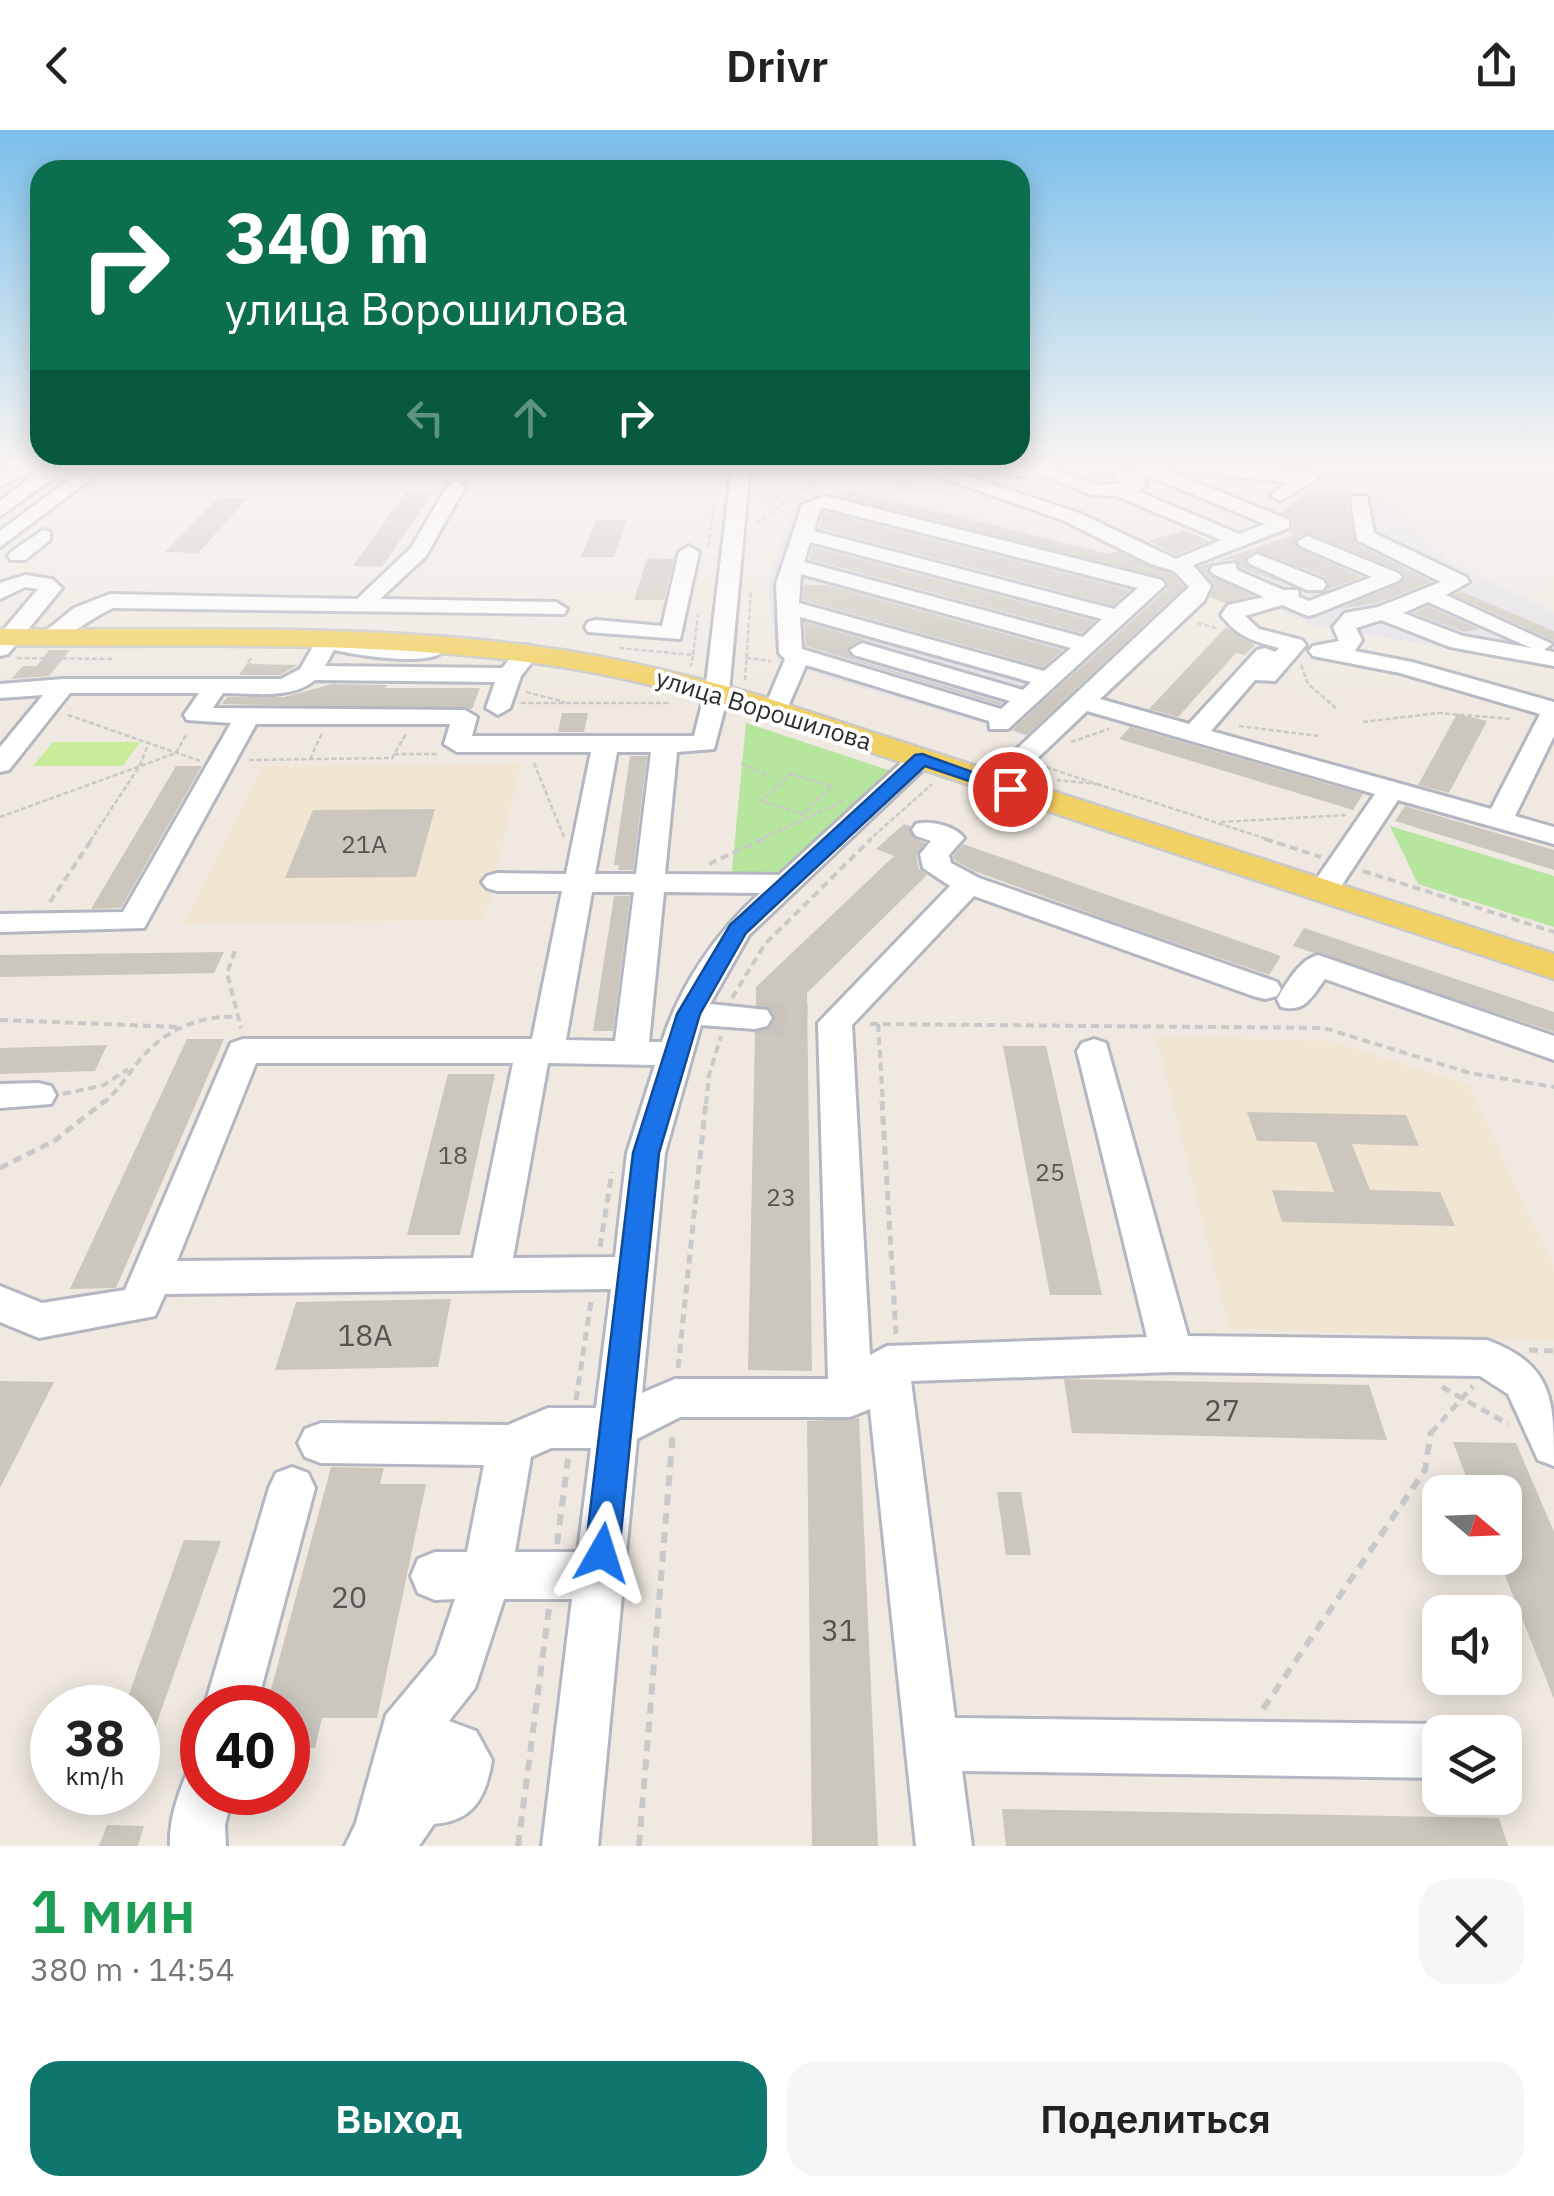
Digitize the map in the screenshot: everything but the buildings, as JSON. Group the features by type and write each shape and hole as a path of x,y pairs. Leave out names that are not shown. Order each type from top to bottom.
{"main road":[{"name":"улица Ворошилова","path":"7,648 226,641 464,647 530,659 640,670 775,711 928,771 995,784 1324,875 1554,967"}],"street":[{"path":"18,556 32,545"},
{"path":"364,605 422,545"},
{"path":"196,715 465,718 457,744 705,744 717,692 732,545"},
{"path":"796,569 1047,696 1012,728 999,724 1006,718 791,653 796,569 802,545"},
{"path":"994,545 1154,586 1037,690"},
{"path":"1128,545 1182,567 1198,581 1200,590 1251,634 1278,641 1198,729"},
{"path":"1182,567 1185,561 1227,545"},
{"path":"1383,545 1554,626"},
{"path":"1228,567 1220,570 1283,598 1308,609 1391,577 1298,546 1346,574 1283,598 1229,616"},
{"path":"596,627 672,634 679,552 730,552"},
{"path":"1257,560 1315,586"},
{"path":"796,569 1113,622"},
{"path":"796,569 1087,646"},
{"path":"796,569 1069,662"},
{"path":"0,593 20,581 42,582 51,588 7,648"},
{"path":"1383,613 1458,582"},
{"path":"995,784 1200,590"},
{"path":"1427,594 1554,649"},
{"path":"7,648 50,622 110,601 364,605 530,659"},
{"path":"79,614 171,618 226,641 258,603"},
{"path":"1316,650 1348,644 1347,622 1366,613 1383,613 1437,634 1554,659"},
{"path":"56,648 79,614"},
{"path":"1437,634 1462,625"},
{"path":"0,764 56,696 281,686 298,682 309,673 331,643"},
{"path":"7,648 56,696"},
{"path":"1316,650 1404,667 1552,714 1499,820"},
{"path":"775,711 793,664 803,657"},
{"path":"309,673 530,659"},
{"path":"196,715 216,686"},
{"path":"1082,702 1141,719 1198,729 1384,790 1404,792 1554,836"},
{"path":"0,923 133,921 248,716"},
{"path":"490,1274 582,876 605,744"},
{"path":"631,1053 665,744"},
{"path":"570,1846 646,1153 678,1054 724,1016 738,930 786,884 928,771"},
{"path":"1324,875 1384,790"},
{"path":"926,830 950,838 934,854 938,868 969,884 1279,994 1318,966 1554,1048"},
{"path":"497,882 582,876 650,882 786,884"},
{"path":"850,1398 821,1022 969,884"},
{"path":"0,1303 39,1320 140,1304 240,1034 540,1051 678,1054"},
{"path":"1094,1051 1172,1354"},
{"path":"0,1096 38,1095"},
{"path":"150,1278 633,1273"},
{"path":"322,1443 510,1445 548,1428 615,1428 675,1398 850,1398 873,1386 892,1364 1172,1354 1488,1358 1524,1380 1554,1446"},
{"path":"892,1364 944,1846"},
{"path":"376,1846 417,1800 450,1795 462,1782 465,1760 456,1750 404,1734 457,1670 487,1575 510,1445"},
{"path":"236,1685 292,1488"},
{"path":"435,1576 600,1575"},
{"path":"932,1744 1422,1751"},
{"path":"198,1846 200,1815"}],"path":[{"path":"1188,620 1229,616"},
{"path":"7,648 56,648"},
{"path":"620,648 693,655 691,666"},
{"path":"1316,650 1296,661 1308,684 1338,710"},
{"path":"530,659 570,704"},
{"path":"530,659 570,704 676,702"},
{"path":"56,696 110,736 199,761 392,758 414,720"},
{"path":"1364,722 1405,713 1452,710 1552,714"},
{"path":"0,817 176,753 196,715"},
{"path":"1066,743 1141,719"},
{"path":"310,759 328,720"},
{"path":"1198,729 1318,736"},
{"path":"36,922 139,766 148,744"},
{"path":"394,754 449,754"},
{"path":"530,756 582,876"},
{"path":"741,764 769,776"},
{"path":"1036,764 1215,822 1324,875"},
{"path":"640,1846 684,1283 709,1074 724,1016 738,980 780,928 928,771"},
{"path":"790,774 832,786 803,814 761,801 790,774"},
{"path":"1048,780 1098,784"},
{"path":"1215,822 1361,813 1384,790"},
{"path":"747,843 835,803"},
{"path":"1362,870 1554,932"},
{"path":"236,950 227,973 240,1034"},
{"path":"0,1020 179,1027 217,1016 240,1034"},
{"path":"821,1022 1324,1028 1470,1074 1554,1087"},
{"path":"878,1024 892,1364"},
{"path":"38,1095 74,1094 104,1084 179,1027"},
{"path":"0,1168 54,1140 84,1118 116,1093 132,1066"},
{"path":"1249,1748 1258,1716 1426,1470 1431,1431 1494,1363"},
{"path":"1431,1382 1510,1424"}],"shaded area":[{"path":"780,545 1081,545 1183,572 1195,584 1034,737 777,662 768,585"},
{"path":"1259,545 1432,545 1447,561 1554,612 1554,667 1309,624 1202,575 1201,563"},
{"path":"521,764 485,920 183,924 262,766"},
{"path":"1156,1036 1330,1041 1468,1084 1554,1267 1554,1341 1229,1328"}],"green space":[{"path":"746,723 891,771 772,881 731,881"},
{"path":"53,742 140,742 123,766 33,766"},
{"path":"1390,826 1554,876 1554,927 1418,884"}],"tunnel":[{"path":"755,1018 807,1021"}],"route":[{"path":"602,1553 646,1153 688,1014 738,930 922,759 1010,789"}]}
